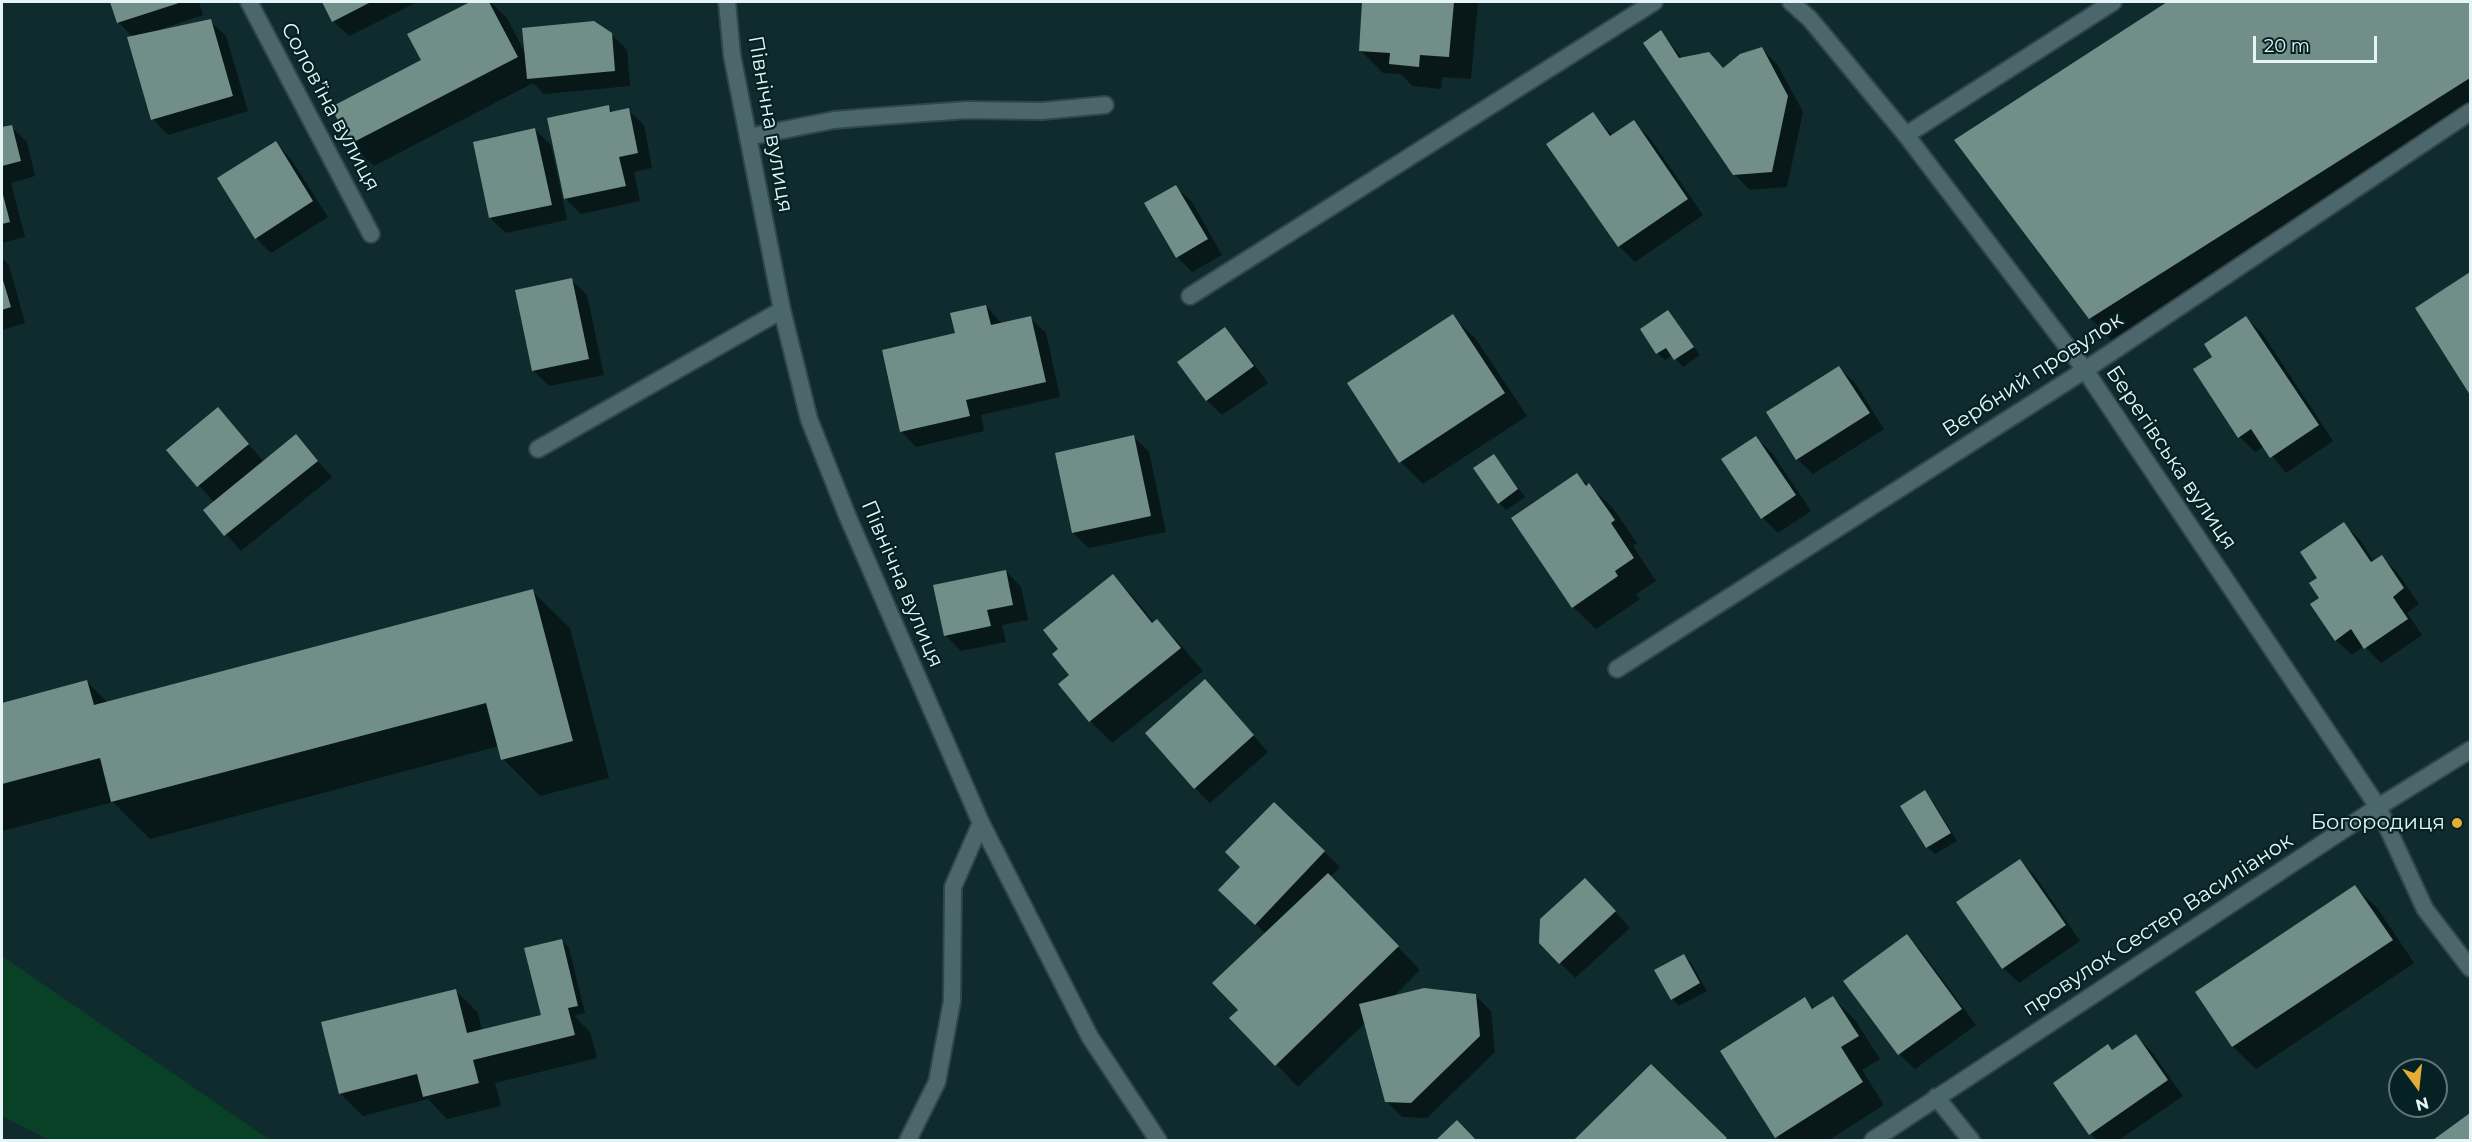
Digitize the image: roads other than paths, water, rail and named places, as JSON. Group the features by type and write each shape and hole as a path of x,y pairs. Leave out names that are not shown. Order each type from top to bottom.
{"street":[{"name":"Соловʼїна вулиця","path":"249,2 371,234"},
{"name":"Північна вулиця","path":"727,2 732,55 782,310 809,418 847,515 981,823 1090,1037 1158,1140"},
{"path":"1190,296 1653,2"},
{"name":"Берегівська вулиця","path":"1791,2 1810,19 1906,135 2085,370 2378,807 2425,909 2470,968"},
{"path":"1906,135 2113,2"},
{"path":"748,137 834,120 967,110 1041,111 1105,105"},
{"name":"Вербний провулок","path":"1617,669 2085,370 2470,112"},
{"path":"538,450 782,310"},
{"name":"провулок Сестер Василіанок","path":"1873,1140 2378,807 2470,750"},
{"path":"908,1140 937,1082 952,1001 953,887 981,823"},
{"path":"1936,1097 1971,1140"}],"place":[{"name":"Богородиця","path":"2457,823"}]}
